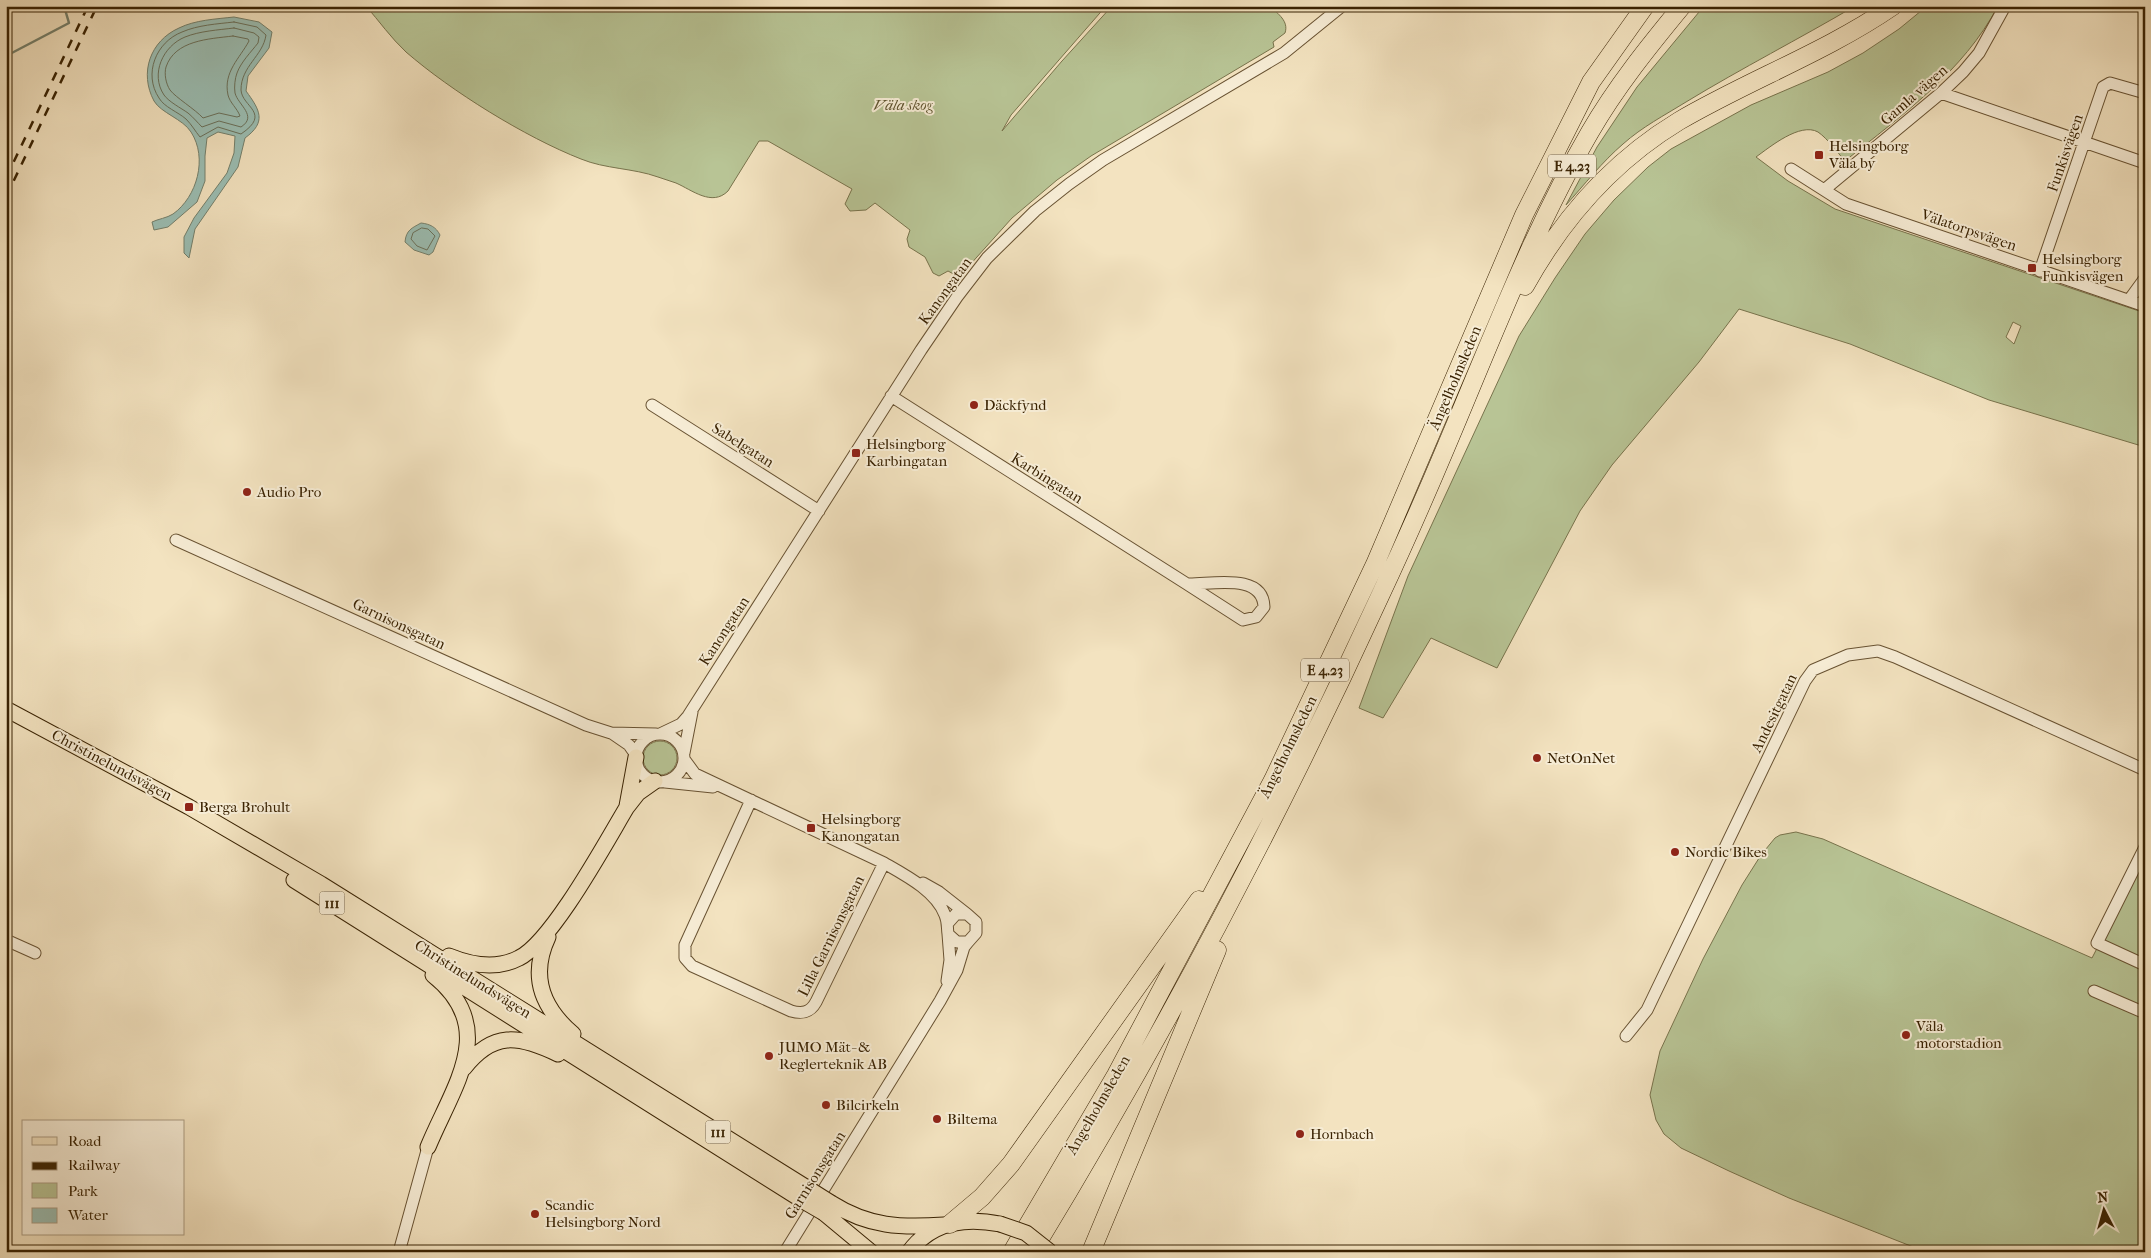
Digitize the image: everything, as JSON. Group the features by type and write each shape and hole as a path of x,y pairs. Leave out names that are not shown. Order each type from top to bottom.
{"highway":[{"path":"1576,114 1591,82 1645,6"},
{"name":"E 4.23","path":"1576,114 1658,6"},
{"name":"E 4.23","path":"1490,341 1557,193 1591,129 1643,53 1682,6"},
{"path":"1490,341 1539,260 1570,217 1591,192 1624,161 1658,135 1695,112 1816,52 1893,6"},
{"name":"Ängelholmsleden","path":"1012,1252 1116,1075 1273,780 1376,562 1524,215 1576,114"},
{"name":"Ängelholmsleden","path":"1032,1252 1160,1032 1275,814 1381,594 1490,341"},
{"path":"1091,1252 1199,989 1261,858 1275,814"},
{"path":"947,1224 982,1197 1011,1164 1242,841"}],"main road":[{"name":"Christinelundsvägen","path":"6,709 189,807 357,906 624,1072 808,1196"},
{"name":"Christinelundsvägen","path":"6,720 205,827 383,935 648,1102 828,1208 880,1224 907,1227 947,1224"},
{"path":"627,807 636,756"},
{"path":"624,1072 562,1025 543,996 539,965 544,944 555,922 627,807 638,793 658,782"},
{"path":"357,906 448,956 478,965 506,963 525,955 555,922"},
{"path":"383,935 440,980 459,1003 465,1016 469,1036 460,1073 428,1147"},
{"path":"460,1073 473,1056 488,1044 497,1040 530,1043 555,1053 648,1102"},
{"name":"Christinelundsvägen","path":"828,1208 871,1252"},
{"name":"111","path":"947,1224 978,1221 1000,1224 1026,1233 1050,1252"},
{"path":"909,1252 924,1236 947,1224"}],"street":[{"name":"Kanongatan","path":"658,734 681,724 692,710 891,396 980,267 1035,210 1104,160 1284,53 1342,6"},
{"name":"Gamla vägen","path":"1824,190 1941,93 1979,53 2005,6"},
{"name":"Funkisvägen","path":"2040,271 2103,87 2110,83 2145,93"},
{"path":"1941,93 2145,163"},
{"name":"Välatorpsvägen","path":"1791,169 1846,204 2145,306"},
{"path":"2129,300 2145,278"},
{"name":"Karbingatan","path":"891,396 1243,620 1256,617 1264,607 1261,595 1255,588 1246,584 1188,584"},
{"name":"Sabelgatan","path":"652,405 819,511"},
{"name":"Garnisonsgatan","path":"176,540 249,571 558,714 611,733 629,745 636,756"},
{"name":"Andesitgatan","path":"1626,1036 1647,1010 1805,681 1813,670 1821,665 1848,655 1878,651 1895,656 2145,770"},
{"name":"Kanongatan","path":"684,756 692,710"},
{"name":"Garnisonsgatan","path":"611,733 658,734"},
{"path":"658,734 675,739 684,756 683,765 677,775 667,781 658,782 649,779 639,770 636,756 638,749 645,739 658,734"},
{"name":"Garnisonsgatan","path":"684,756 695,774 884,863 910,878 929,885 976,922 976,933 964,947 957,970 930,1018 785,1252"},
{"name":"Garnisonsgatan","path":"658,782 694,784 730,790"},
{"name":"Lilla Garnisonsgatan","path":"751,800 685,946 685,958 692,966 791,1011 805,1012 811,1010 884,863"},
{"path":"2145,847 2097,943 2145,965"},
{"name":"Garnisonsgatan","path":"910,878 939,904 948,928 950,960 947,986"},
{"path":"967,914 956,914 948,928 957,942 968,942"},
{"path":"6,940 35,953"},
{"path":"2094,991 2145,1012"},
{"path":"399,1252 428,1147"}],"green space":[{"name":"Väla skog","path":"366,6 1106,6 1011,115 1002,131 1112,6 1270,6 1282,18 1286,29 1285,33 1273,42 1274,47 1091,156 1057,180 1012,218 959,277 948,271 939,276 933,273 925,257 909,247 907,239 910,230 875,203 866,210 850,211 845,204 852,189 768,141 759,141 728,191 722,196 715,197 702,196 676,183 648,174 600,165 559,150 489,112 444,82 406,52"},
{"path":"1704,6 1855,6 1707,89 1630,138 1608,158 1566,205 1597,147 1637,87"},
{"path":"1927,6 1998,6 1984,30 1949,72 1909,109 1845,161 1822,135 1811,130 1803,130 1785,137 1756,157 1788,181 1835,209 2145,313 2145,447 1989,400 1850,344 1739,309 1699,362 1612,465 1580,511 1497,668 1431,638 1383,718 1359,708 1408,576 1519,336 1585,234 1614,200 1648,167 1671,149 1751,105 1828,72 1863,53 1899,29","holes":["2013,322 2021,326 2014,344 2006,337"]},
{"path":"660,741 667,742 672,746 676,751 676,765 672,770 667,774 660,775 653,774 648,770 644,765 643,758 644,751 648,746 653,742"},
{"name":"Väla motorstadion","path":"1796,832 1823,839 2092,958 2145,855 2145,1252 1926,1252 1789,1198 1729,1171 1681,1148 1664,1134 1656,1120 1650,1095 1660,1051 1703,959 1742,885 1761,855 1775,838 1780,835"}],"water":[{"path":"234,17 259,22 272,32 269,48 248,76 246,91 258,110 259,121 252,132 245,138 238,167 195,229 189,258 184,253 184,237 194,218 227,173 234,153 235,136 218,132 207,138 205,181 197,202 168,227 154,230 152,222 173,214 188,198 197,176 199,153 196,142 187,127 154,101 148,80 148,69 154,49 169,34 192,23"},
{"path":"421,223 432,226 440,235 433,252 429,255 414,250 405,242 408,232"}],"waterway":[{"path":"6,56 69,23 64,6"}],"railway":[{"path":"6,178 88,6"},
{"path":"6,197 97,6"}],"place":[{"name":"Helsingborg Väla by","path":"1819,155"},
{"name":"Helsingborg Funkisvägen","path":"2032,268"},
{"name":"Däckfynd","path":"974,405"},
{"name":"Helsingborg Karbingatan","path":"856,453"},
{"name":"Audio Pro","path":"247,492"},
{"name":"NetOnNet","path":"1537,758"},
{"name":"Berga Brohult","path":"189,807"},
{"name":"Helsingborg Kanongatan","path":"811,828"},
{"name":"Nordic Bikes","path":"1675,852"},
{"name":"Väla motorstadion","path":"1906,1035"},
{"name":"JUMO Mät- & Reglerteknik AB","path":"769,1056"},
{"name":"Bilcirkeln","path":"826,1105"},
{"name":"Biltema","path":"937,1119"},
{"name":"Hornbach","path":"1300,1134"},
{"name":"Scandic Helsingborg Nord","path":"535,1214"}]}
